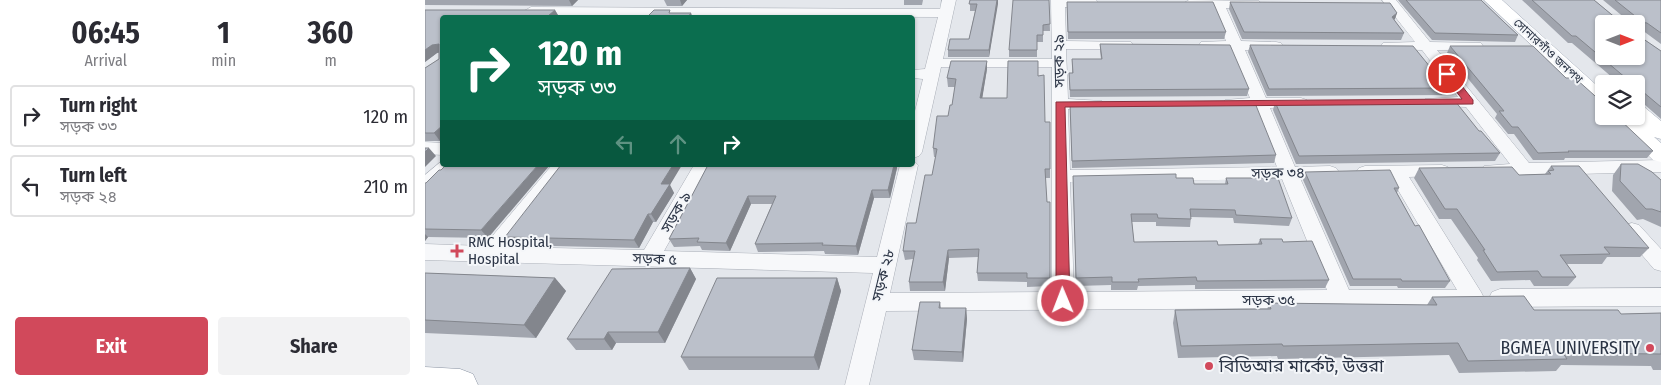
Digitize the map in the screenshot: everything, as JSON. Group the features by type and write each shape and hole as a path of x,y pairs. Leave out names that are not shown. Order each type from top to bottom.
{"highway":[{"path":"425,383 460,385"}],"main road":[{"name":"সোনারগাঁও জনপথ","path":"1492,0 1595,95"},
{"name":"সোনারগাঁও জনপথ","path":"1509,0 1596,75"},
{"path":"1645,118 1661,132"},
{"path":"1629,125 1661,155"}],"street":[{"path":"1058,2 1105,4"},
{"name":"সড়ক ২৯","path":"1058,2 1063,301"},
{"path":"1374,4 1391,2 1524,170"},
{"path":"1171,4 1271,4"},
{"path":"1218,4 1342,299"},
{"path":"517,11 594,10 706,15 791,15 947,6 915,143"},
{"path":"1059,45 1138,45"},
{"path":"1187,45 1286,46"},
{"path":"1375,46 1494,46"},
{"path":"1523,46 1543,47"},
{"path":"915,73 933,68 1059,63"},
{"path":"1420,102 1470,102"},
{"path":"1212,103 1320,103"},
{"path":"1060,104 1107,104"},
{"path":"425,148 440,149"},
{"path":"1475,170 1661,166"},
{"path":"425,186 444,167"},
{"path":"489,254 560,167"},
{"name":"সড়ক ৯","path":"649,259 702,167"},
{"name":"সড়ক ২৮","path":"857,385 909,167"},
{"path":"1578,168 1591,183"},
{"name":"সড়ক ৩৪","path":"1061,176 1455,170"},
{"path":"1396,171 1473,298"},
{"path":"1623,219 1661,263"},
{"name":"সড়ক ৫","path":"425,252 885,266"},
{"name":"সড়ক ৩৫","path":"877,302 1661,297"}],"building":[{"path":"970,0 997,0 989,50 948,50 950,39 969,39 977,4 969,4"},
{"path":"1013,0 1049,0 1050,24 1043,25 1043,35 1037,35 1037,50 1009,50"},
{"path":"1406,0 1481,0 1518,35 1435,33"},
{"path":"1532,0 1594,0 1612,15 1595,15 1595,52 1576,36 1572,36"},
{"path":"1615,0 1661,0 1661,33 1645,23 1645,15 1634,15"},
{"path":"1067,2 1213,2 1226,32 1068,32"},
{"path":"1230,2 1390,3 1397,13 1392,17 1404,33 1244,32"},
{"path":"425,10 555,10 549,15 440,15 440,128 434,133 425,133 425,68 439,59 439,44 432,45 425,50"},
{"path":"654,10 670,10 669,13 691,13 689,15 649,15"},
{"path":"1645,40 1661,51 1661,107 1645,94 1645,75 1622,75 1610,65 1645,65"},
{"path":"1100,44 1230,45 1249,89 1070,90 1069,73 1073,73 1072,59 1102,59"},
{"path":"1250,45 1413,46 1435,73 1440,73 1452,88 1269,89"},
{"path":"1450,46 1533,46 1566,78 1575,78 1595,96 1595,125 1626,125 1653,151 1538,153 1518,127 1512,127 1499,111 1504,111"},
{"path":"951,61 987,61 980,98 1007,98 1008,61 1038,61 1038,76 1044,75 1045,122 1050,122 1050,169 1045,169 1047,202 1050,202 1050,278 1027,278 1027,273 977,273 979,249 948,250 943,282 909,282 915,251 903,251 907,223 916,223 925,175 932,175 937,149 933,148 937,116 948,116 950,105 952,105 956,79 947,78"},
{"path":"1455,101 1500,153 1299,156 1275,102"},
{"path":"1255,103 1276,155 1072,161 1070,104"},
{"path":"1621,164 1638,164 1661,180 1661,212 1646,209 1620,181"},
{"path":"1551,166 1579,166 1649,248 1604,247 1610,254 1560,255 1576,277 1542,277 1538,271 1497,272 1483,250 1485,250 1457,209 1445,209 1419,168 1512,167 1519,175 1551,174 1548,171 1554,170"},
{"path":"444,167 536,167 481,230 425,229 425,183"},
{"path":"559,167 672,167 661,184 670,184 651,214 648,214 634,240 505,237"},
{"path":"707,167 894,167 888,190 872,190 856,246 822,245 823,243 755,244 776,196 748,196 726,243 697,242 699,238 669,239"},
{"path":"1390,170 1399,188 1394,188 1415,226 1419,225 1450,281 1353,279 1305,172"},
{"path":"1176,174 1176,178 1193,178 1194,184 1228,184 1226,178 1278,178 1292,218 1236,215 1235,210 1190,209 1191,219 1158,218 1157,214 1131,214 1134,242 1217,241 1218,245 1262,244 1260,239 1282,239 1283,242 1312,241 1329,280 1197,281 1196,277 1138,279 1139,282 1112,282 1112,277 1076,278 1073,176"},
{"path":"690,268 658,332 608,332 604,339 567,339 612,269"},
{"path":"425,273 555,278 524,325 425,320"},
{"path":"717,278 837,278 814,357 681,357"},
{"path":"1524,296 1534,310 1618,310 1621,314 1661,313 1661,354 1563,353 1567,359 1468,361 1458,343 1181,346 1175,310 1271,309 1269,303 1437,305 1432,297"},
{"path":"920,302 940,302 939,308 966,308 962,352 912,350"}],"place":[{"name":"RMC Hospital, Hospital","path":"457,251"},
{"name":"BGMEA UNIVERSITY","path":"1650,348"},
{"name":"বিডিআর মার্কেট, উত্তরা","path":"1209,366"}],"route":[{"path":"1063,301 1060,104 1470,102 1447,74"}]}
